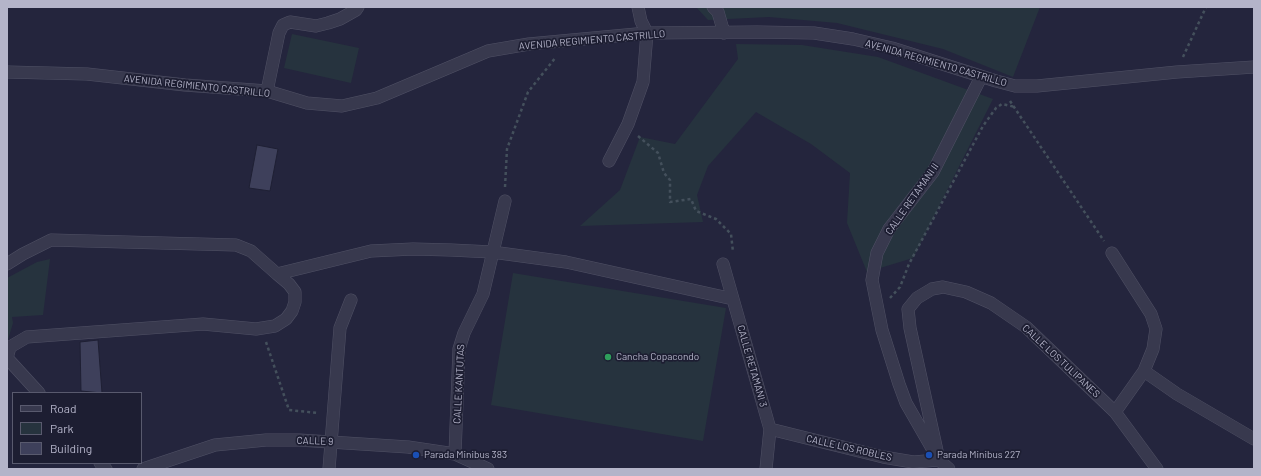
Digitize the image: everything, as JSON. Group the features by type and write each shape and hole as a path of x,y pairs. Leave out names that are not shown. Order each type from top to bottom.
{"street":[{"path":"267,91 279,33 283,25 290,22 316,26 340,19 356,10 358,7"},
{"path":"609,161 628,124 643,82 647,33 641,21 638,7"},
{"path":"713,7 718,12 724,33"},
{"name":"AVENIDA REGIMIENTO CASTRILLO","path":"7,72 87,74 185,85 267,91 307,103 342,106 377,98 488,51 529,44 568,42 647,33 814,33 853,39 892,48 981,77 1015,86 1037,86 1177,72 1254,67"},
{"name":"CALLE RETAMANI II","path":"939,460 906,403 899,384 878,309 872,280 877,253 889,230 933,172 981,77"},
{"name":"CALLE KANTUTAS","path":"455,454 459,349 464,333 482,294 505,201"},
{"path":"7,264 51,240 236,244 251,251 289,284 295,292 295,302 292,311 286,318 275,326 256,329 204,324 27,337 10,346 7,358 37,392"},
{"path":"278,274 371,252 413,249 492,252 566,262 733,299"},
{"path":"1112,253 1151,314 1156,329 1153,349 1144,372 1115,412"},
{"name":"CALLE RETAMANI 3","path":"723,264 770,429 766,469"},
{"name":"CALLE LOS TULIPANES","path":"939,460 910,328 908,309 917,298 932,288 943,287 966,292 991,303 1026,327 1115,412 1157,469"},
{"path":"329,469 340,328 351,300"},
{"path":"1144,372 1177,394 1254,439"},
{"name":"CALLE LOS ROBLES","path":"770,429 883,457 913,462 939,460"},
{"name":"CALLE 9","path":"142,469 215,445 266,440 330,441 408,447 455,454 488,469"},
{"path":"939,460 949,469"}],"path":[{"path":"1177,72 1206,7"},
{"path":"505,201 507,149 528,92 568,42"},
{"path":"996,81 1015,107 1112,253"},
{"path":"878,309 900,287 910,264 983,126 996,108 1002,104 1015,107"},
{"path":"628,124 658,153 664,173 670,180 670,202 691,199 696,212 716,219 731,234 733,253 723,264"},
{"path":"256,329 266,341 289,410 318,413 321,419"}],"green space":[{"path":"696,7 1040,7 1013,77 943,49 837,23 769,17 708,20"},
{"path":"292,34 359,48 351,83 284,68"},
{"path":"736,44 802,45 878,57 993,99 913,258 867,272 847,223 850,173 811,144 756,112 708,166 697,195 703,222 580,226 620,190 640,137 675,144 738,59"},
{"path":"50,259 43,315 12,317 13,323 7,343 7,278 37,262"},
{"name":"Cancha Copacondo","path":"513,273 726,308 703,441 491,405"}],"building":[{"path":"257,145 278,149 270,191 249,188"},
{"path":"98,340 102,392 81,391 80,342"}],"place":[{"name":"Cancha Copacondo","path":"608,357"},
{"name":"Parada Minibus 383","path":"416,455"},
{"name":"Parada Minibus 227","path":"929,455"}]}
